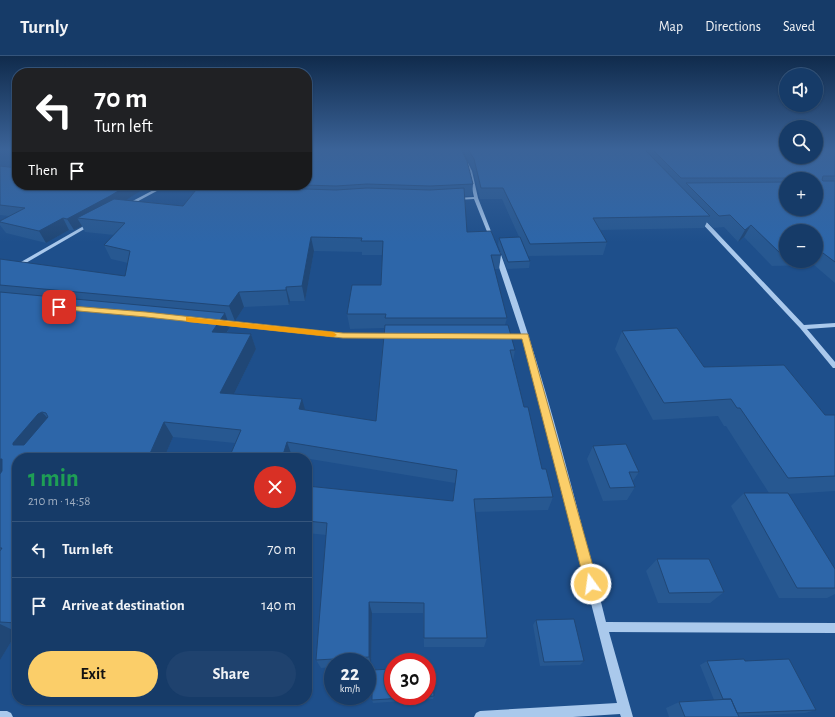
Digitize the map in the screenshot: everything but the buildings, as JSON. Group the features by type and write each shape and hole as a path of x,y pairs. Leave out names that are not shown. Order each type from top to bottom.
{"street":[{"path":"472,180 476,198 512,293 526,336 625,712 480,717"},
{"path":"120,208 156,190"},
{"path":"206,190 215,192"},
{"path":"448,199 476,198"},
{"path":"697,215 802,327 835,366"},
{"path":"0,276 93,223"},
{"path":"209,321 343,336 398,336"},
{"path":"802,327 835,325"},
{"path":"494,336 526,336"},
{"path":"602,627 835,628"},
{"path":"0,716 7,717"}],"slow traffic":[{"path":"188,319 333,335"}],"route":[{"path":"59,307 146,314 343,336 526,336 591,584"}]}
